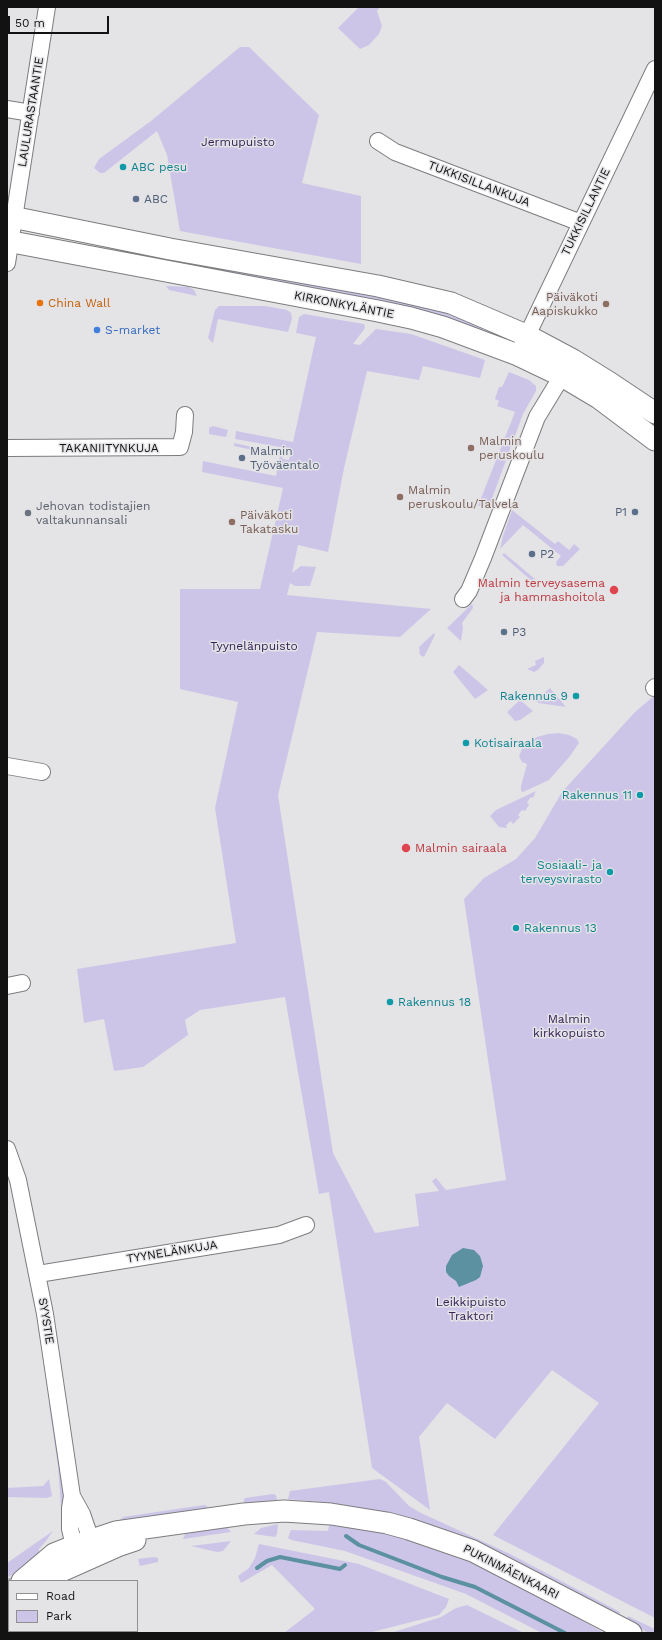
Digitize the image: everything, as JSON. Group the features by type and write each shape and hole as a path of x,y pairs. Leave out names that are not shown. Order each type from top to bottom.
{"main road":[{"name":"KIRKONKYLÄNTIE","path":"11,216 170,249 378,286 451,303 528,336 567,368 599,398 653,434"},
{"name":"KIRKONKYLÄNTIE","path":"9,242 411,318 471,336 518,355 567,368 610,382 655,413"},
{"name":"PUKINMÄENKAARI","path":"35,1580 48,1577 84,1548 116,1532 244,1514 284,1511 331,1514 387,1523 416,1531 473,1551 631,1633"},
{"name":"PUKINMÄENKAARI","path":"23,1580 54,1554 84,1548"}],"street":[{"name":"LAULURASTAANTIE","path":"11,216 31,113 47,7"},
{"name":"TUKKISILLANTIE","path":"518,355 655,69"},
{"path":"7,109 31,113"},
{"name":"TUKKISILLANKUJA","path":"378,141 394,152 581,223"},
{"path":"7,263 11,216"},
{"path":"463,599 469,590 477,571 537,417 567,368"},
{"name":"TAKANIITYNKUJA","path":"7,448 180,447 184,432 185,415"},
{"path":"7,766 42,772"},
{"name":"SYYSTIE","path":"7,1150 18,1180 38,1274 72,1496 82,1514 84,1548"},
{"name":"TYYNELÄNKUJA","path":"38,1274 279,1236 306,1225"}],"green space":[{"path":"359,7 380,7 377,11 382,26 379,34 369,45 360,49 338,28"},
{"name":"Jermupuisto","path":"240,47 249,47 319,115 302,183 361,196 361,264 180,231 167,155 157,131 104,173 100,173 94,168 99,159 151,121"},
{"path":"157,259 219,264 410,300 484,325 481,332"},
{"path":"166,286 189,287 194,290 197,296 169,290"},
{"path":"219,306 265,306 287,310 291,313 292,319 288,332 218,319 213,343 208,338 215,310"},
{"path":"304,314 364,324 365,328 353,344 360,345 376,329 411,334 485,360 480,378 423,366 419,380 367,371 344,468 328,552 298,545 292,573 301,566 316,567 310,586 295,586 290,583 287,595 431,609 400,637 317,632 278,795 333,1153 375,1233 419,1226 415,1194 439,1191 432,1181 436,1178 446,1190 506,1180 464,899 484,878 516,859 535,838 562,792 635,712 655,695 655,1618 493,1535 599,1403 552,1370 495,1439 447,1403 419,1437 430,1510 372,1468 329,1192 319,1194 285,997 200,1010 185,1020 188,1035 143,1067 114,1071 104,1019 84,1023 77,969 236,943 215,808 238,702 180,689 180,589 260,589 283,488 202,472 203,461 276,476 280,456 234,446 234,443 281,453 283,459 289,460 291,449 235,439 236,431 293,442 316,337 296,333 299,317"},
{"path":"509,372 529,380 536,386 536,391 523,414 490,504 478,506 515,412 497,406 499,401 495,399 499,387 502,387"},
{"path":"213,426 228,430 226,437 209,434 209,428"},
{"path":"512,510 555,544 558,541 569,550 574,544 580,549 563,566 557,566 556,562 561,556 523,525 500,549"},
{"path":"504,553 535,579 533,582 502,555"},
{"path":"472,604 473,608 462,623 463,628 461,641 447,628"},
{"path":"434,633 435,635 424,657 420,655 419,647"},
{"path":"544,657 544,663 538,670 534,672 527,669 536,665 535,661"},
{"path":"459,665 488,690 475,699 453,672"},
{"path":"550,688 566,707 539,703 535,701"},
{"path":"520,700 533,711 520,720 515,721 507,712"},
{"path":"559,733 569,735 577,739 579,743 549,780 523,792 521,791 527,764 522,762 519,756 522,749 537,737"},
{"path":"536,791 533,798 531,797 527,802 529,805 525,811 522,810 518,815 520,817 513,824 511,821 506,825 507,828 499,827 490,816 496,810"},
{"path":"53,1403 63,1467 66,1522 62,1521 58,1466 49,1404"},
{"path":"49,1479 52,1496 47,1498 7,1497 7,1488 43,1486"},
{"path":"380,1479 386,1482 409,1506 419,1512 510,1554 620,1612 619,1615 617,1617 390,1515 331,1503 288,1499 290,1491"},
{"path":"273,1494 276,1495 277,1500 244,1504 245,1498"},
{"path":"204,1505 207,1506 208,1510 119,1521 123,1517"},
{"path":"278,1524 277,1534 275,1537 254,1534 261,1528"},
{"path":"329,1525 358,1526 387,1532 455,1553 525,1588 604,1633 542,1633 466,1594 345,1551 291,1540 288,1538 291,1530 328,1531"},
{"path":"227,1527 231,1532 183,1539 186,1532"},
{"path":"53,1531 39,1549 39,1556 7,1578 7,1563"},
{"path":"231,1541 223,1551 217,1552 191,1546"},
{"path":"259,1544 359,1564 449,1599 446,1607 439,1615 368,1633 284,1633 315,1609 272,1565 241,1583 238,1576 249,1568 255,1558"},
{"path":"158,1558 158,1562 140,1566 138,1559"},
{"path":"467,1605 524,1633 391,1633 441,1617 456,1608"},
{"path":"628,1616 655,1629 655,1633 649,1633 627,1622"}],"water":[{"path":"463,1248 474,1250 480,1256 483,1266 480,1277 459,1287 456,1281 446,1272 446,1266 452,1255"}],"waterway":[{"path":"346,1536 359,1545 442,1577 475,1587 565,1633"},
{"path":"257,1568 267,1561 280,1557 340,1569 345,1565"}],"place":[{"name":"ABC pesu","path":"123,167"},
{"name":"ABC","path":"136,199"},
{"name":"China Wall","path":"40,303"},
{"name":"Päiväkoti Aapiskukko","path":"606,304"},
{"name":"S-market","path":"97,330"},
{"name":"Malmin peruskoulu","path":"471,448"},
{"name":"Malmin Työväentalo","path":"242,458"},
{"name":"Malmin peruskoulu/Talvela","path":"400,497"},
{"name":"P1","path":"635,512"},
{"name":"Jehovan todistajien valtakunnansali","path":"28,513"},
{"name":"Päiväkoti Takatasku","path":"232,522"},
{"name":"P2","path":"532,554"},
{"name":"Malmin terveysasema ja hammashoitola","path":"614,590"},
{"name":"P3","path":"504,632"},
{"name":"Rakennus 9","path":"576,696"},
{"name":"Kotisairaala","path":"466,743"},
{"name":"Rakennus 11","path":"640,795"},
{"name":"Malmin sairaala","path":"406,848"},
{"name":"Sosiaali- ja terveysvirasto","path":"610,872"},
{"name":"Rakennus 13","path":"516,928"},
{"name":"Rakennus 18","path":"390,1002"}],"park label":[{"name":"Tyynelänpuisto","path":"254,646"},
{"name":"Malmin kirkkopuisto","path":"569,1026"},
{"name":"Leikkipuisto Traktori","path":"471,1309"}]}
